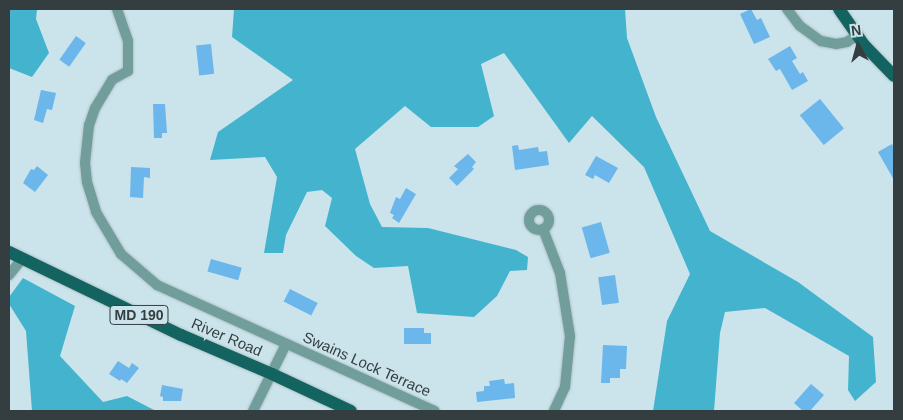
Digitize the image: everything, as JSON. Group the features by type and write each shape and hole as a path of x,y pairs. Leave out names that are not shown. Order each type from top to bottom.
{"main road":[{"path":"839,9 856,34 894,76"},
{"name":"River Road","path":"9,252 182,335 351,411"}],"street":[{"name":"Swains Lock Terrace","path":"117,9 128,41 128,71 112,80 95,108 86,144 87,182 96,212 121,254 157,285 435,411"},
{"path":"787,9 800,26 821,41 836,44 847,42 856,34"},
{"path":"542,229 560,273 570,336 565,387 554,411"},
{"path":"9,275 22,259"},
{"name":"Swains Lock Terrace","path":"254,411 286,344"}],"shaded area":[{"path":"9,9 37,9 36,19 49,53 32,77 9,68"},
{"path":"234,9 625,9 627,38 656,117 710,231 798,282 873,337 876,382 855,401 848,390 849,356 765,308 725,312 720,333 714,411 653,411 667,321 690,274 644,167 592,116 569,143 504,53 481,64 494,116 478,127 431,127 405,106 355,149 370,204 382,227 428,228 516,250 528,257 527,270 510,271 497,296 474,317 417,313 408,266 374,268 356,256 325,226 332,198 322,190 307,192 286,235 283,253 264,253 277,177 265,157 210,160 218,132 293,80 232,37"},
{"path":"23,278 75,306 60,356 103,402 127,396 156,411 32,411 26,331 9,304 9,297"}],"building":[{"path":"751,9 757,20 761,18 770,37 754,44 740,14"},
{"path":"76,36 86,43 69,67 59,60"},
{"path":"211,44 214,74 199,75 196,46"},
{"path":"790,46 797,58 792,61 800,74 803,72 808,81 792,90 780,69 776,71 768,59"},
{"path":"41,90 56,93 52,110 47,109 43,123 34,120"},
{"path":"820,99 844,129 824,145 800,115"},
{"path":"153,104 165,104 167,133 162,133 162,138 154,138"},
{"path":"892,144 894,148 894,180 878,152"},
{"path":"518,145 519,150 538,147 539,152 547,151 549,165 515,170 512,146"},
{"path":"468,154 476,162 472,167 474,169 457,186 449,178 458,169 454,166"},
{"path":"596,156 618,168 609,183 595,175 593,179 585,175"},
{"path":"37,166 48,175 35,192 23,183 31,169 34,170"},
{"path":"131,167 150,168 150,178 144,177 143,198 130,197"},
{"path":"406,188 416,194 399,223 392,218 394,215 390,213 396,197 400,199"},
{"path":"601,222 610,253 591,258 582,228"},
{"path":"211,259 242,268 238,280 207,271"},
{"path":"615,275 619,303 602,305 598,277"},
{"path":"290,289 318,303 311,316 284,301"},
{"path":"404,328 424,328 424,333 431,333 431,344 404,344"},
{"path":"603,345 627,346 626,369 620,369 620,378 610,378 610,383 601,383"},
{"path":"118,361 129,368 132,363 139,368 127,383 109,374"},
{"path":"504,379 505,384 514,383 515,398 477,402 476,392 484,391 484,386 490,386 489,381"},
{"path":"811,384 824,395 810,411 803,411 794,403"},
{"path":"162,385 183,389 181,401 163,401 163,397 160,396"}]}
